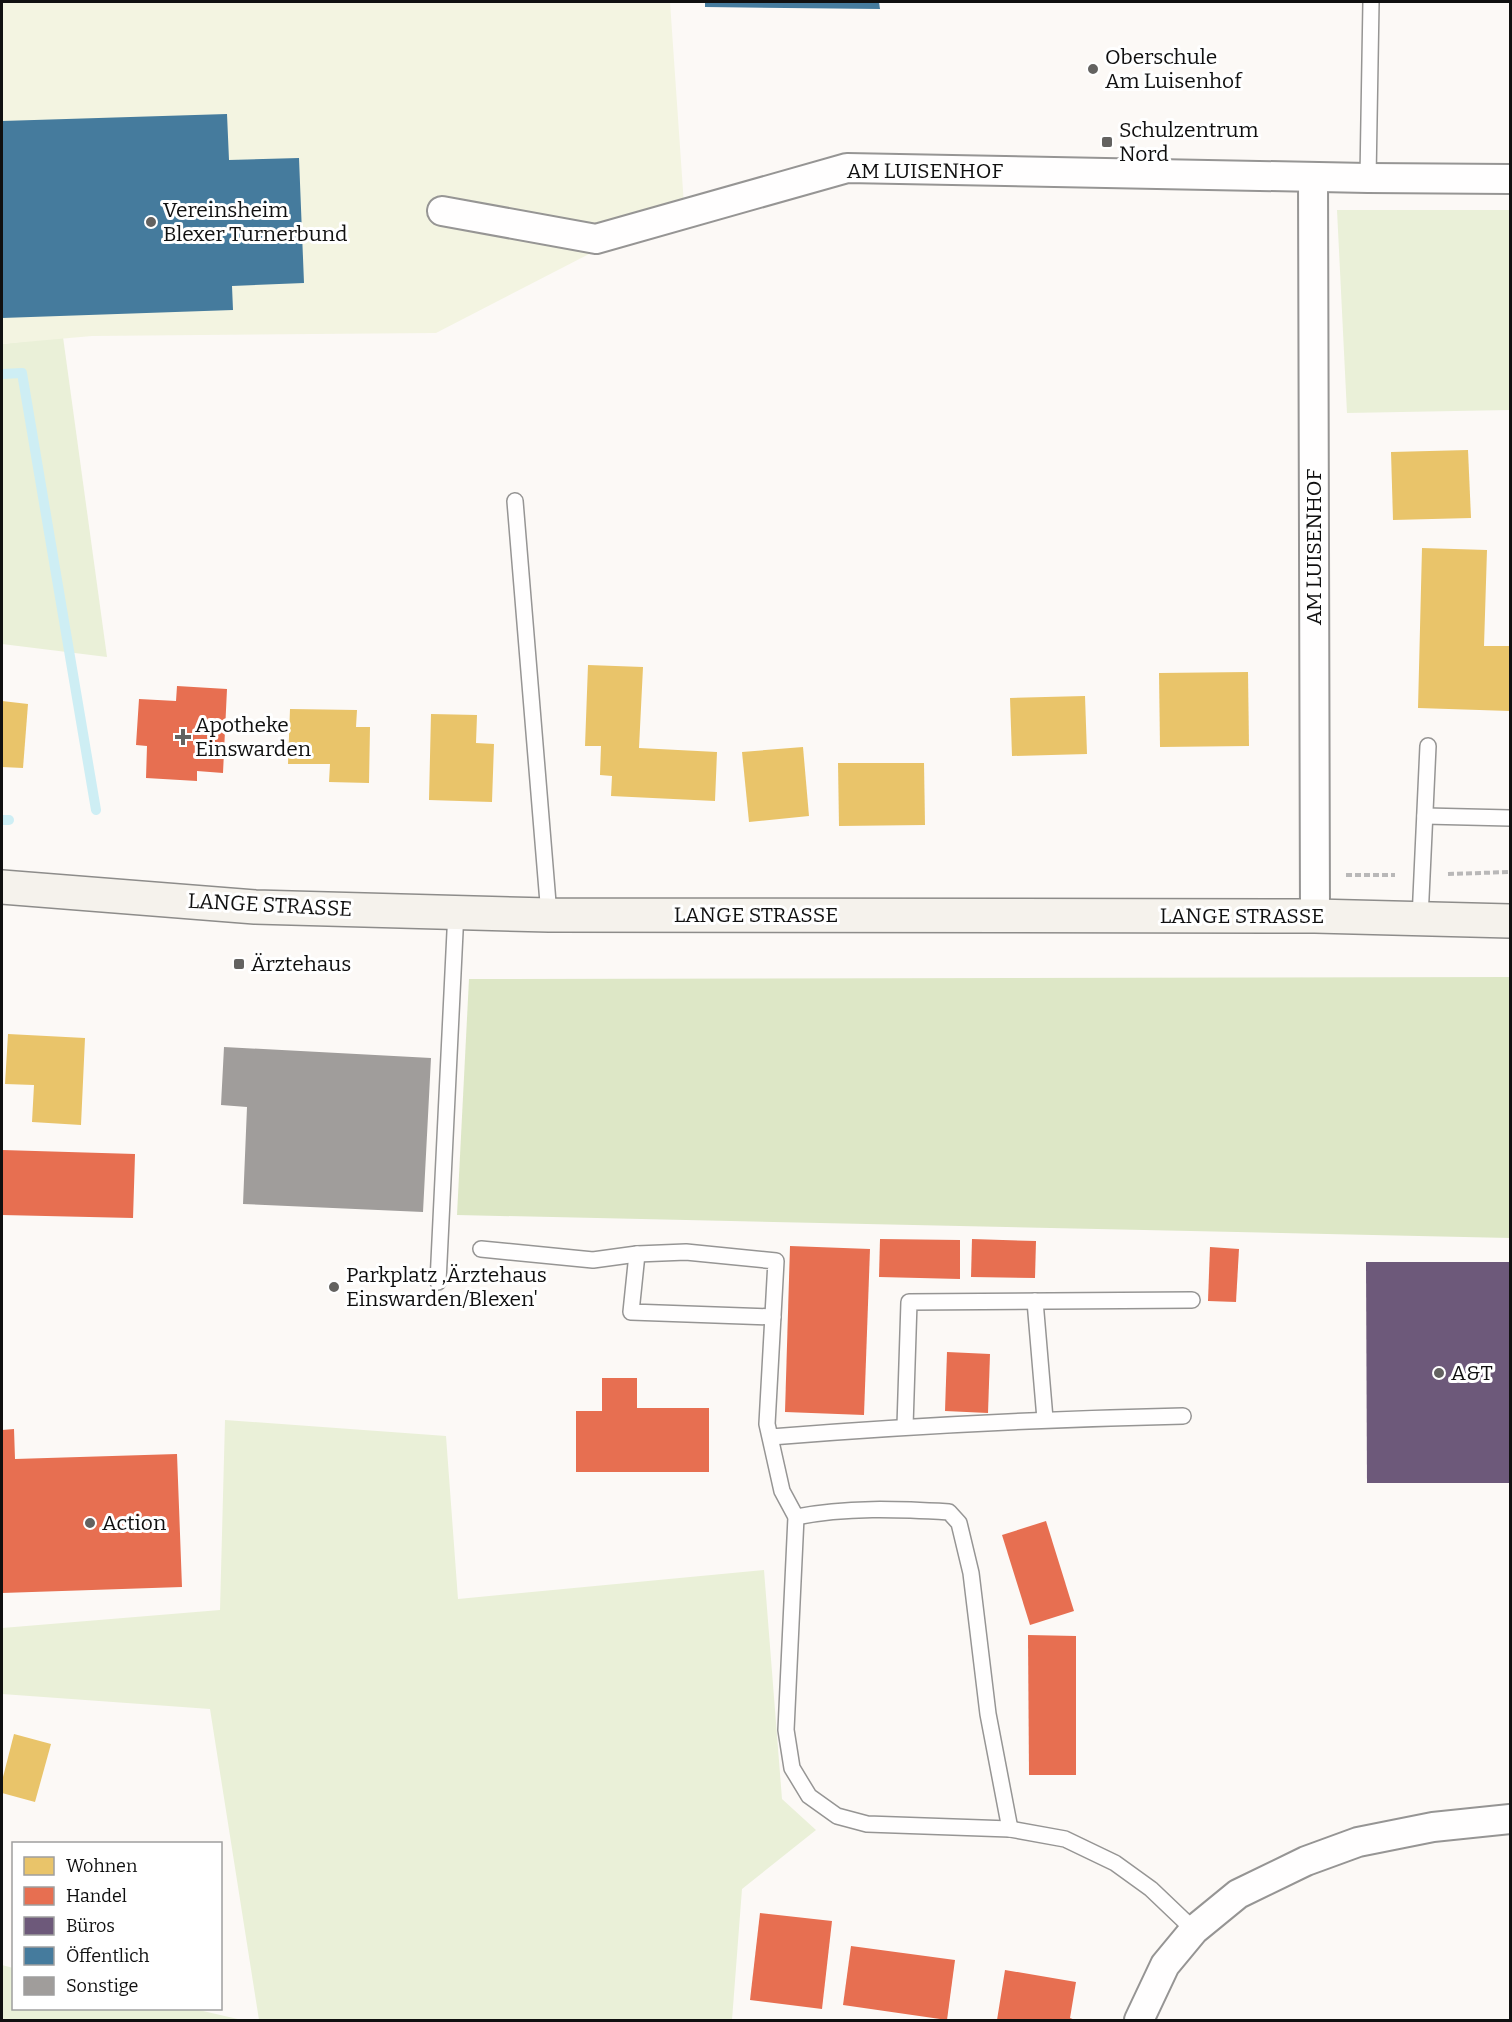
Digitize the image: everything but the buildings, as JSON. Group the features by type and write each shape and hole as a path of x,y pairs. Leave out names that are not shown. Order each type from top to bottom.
{"street":[{"name":"AM LUISENHOF","path":"442,211 596,239 847,168 1510,179"},
{"name":"AM LUISENHOF","path":"1313,177 1315,916"},
{"name":"LANGE STRASSE","path":"2,887 255,907 549,915 1315,916 1510,921"},
{"path":"1139,2020 1165,1965 1194,1930 1238,1894 1306,1861 1358,1842 1432,1827 1510,1819"}],"lane":[{"path":"1368,178 1371,2"},
{"path":"515,501 549,915"},
{"path":"1420,919 1428,746"},
{"path":"1425,816 1510,818"},
{"path":"438,1282 456,911"},
{"path":"482,1249 593,1260 637,1254 686,1252 776,1261 767,1424 782,1491 796,1517 786,1730 792,1768 810,1796 837,1815 867,1824 1010,1829 1065,1839 1115,1863 1151,1889 1194,1930"},
{"path":"637,1254 631,1312 773,1317"},
{"path":"905,1426 909,1302 1192,1300"},
{"path":"1035,1301 1045,1419"},
{"path":"771,1437 905,1426 1045,1419 1183,1416"},
{"path":"796,1517 826,1511 883,1509 949,1512 959,1523 971,1573 988,1714 1010,1829"}],"green space":[{"path":"2,2 670,2 684,205 436,333 92,336 2,344"},
{"path":"1337,210 1510,210 1510,410 1347,413"},
{"path":"63,337 107,657 2,644 2,344"},
{"path":"1510,977 1510,1238 457,1215 469,979"},
{"path":"225,1420 446,1436 458,1599 764,1570 782,1799 816,1830 742,1889 732,2020 259,2020 210,1709 2,1694 2,1628 220,1610"},
{"path":"2,1965 12,1968 12,2010 199,2010 242,2020 2,2020"}],"waterway":[{"path":"2,374 22,373 96,810"},
{"path":"2,820 9,820"}],"place":[{"name":"Oberschule Am Luisenhof","path":"1093,69"},
{"name":"Schulzentrum Nord","path":"1107,142"},
{"name":"Vereinsheim Blexer Turnerbund","path":"151,222"},
{"name":"Apotheke Einswarden","path":"183,737"},
{"name":"Ärztehaus","path":"239,964"},
{"name":"Parkplatz ,Ärztehaus Einswarden/Blexen'","path":"334,1287"},
{"name":"A&T","path":"1439,1373"},
{"name":"Action","path":"90,1523"}]}
